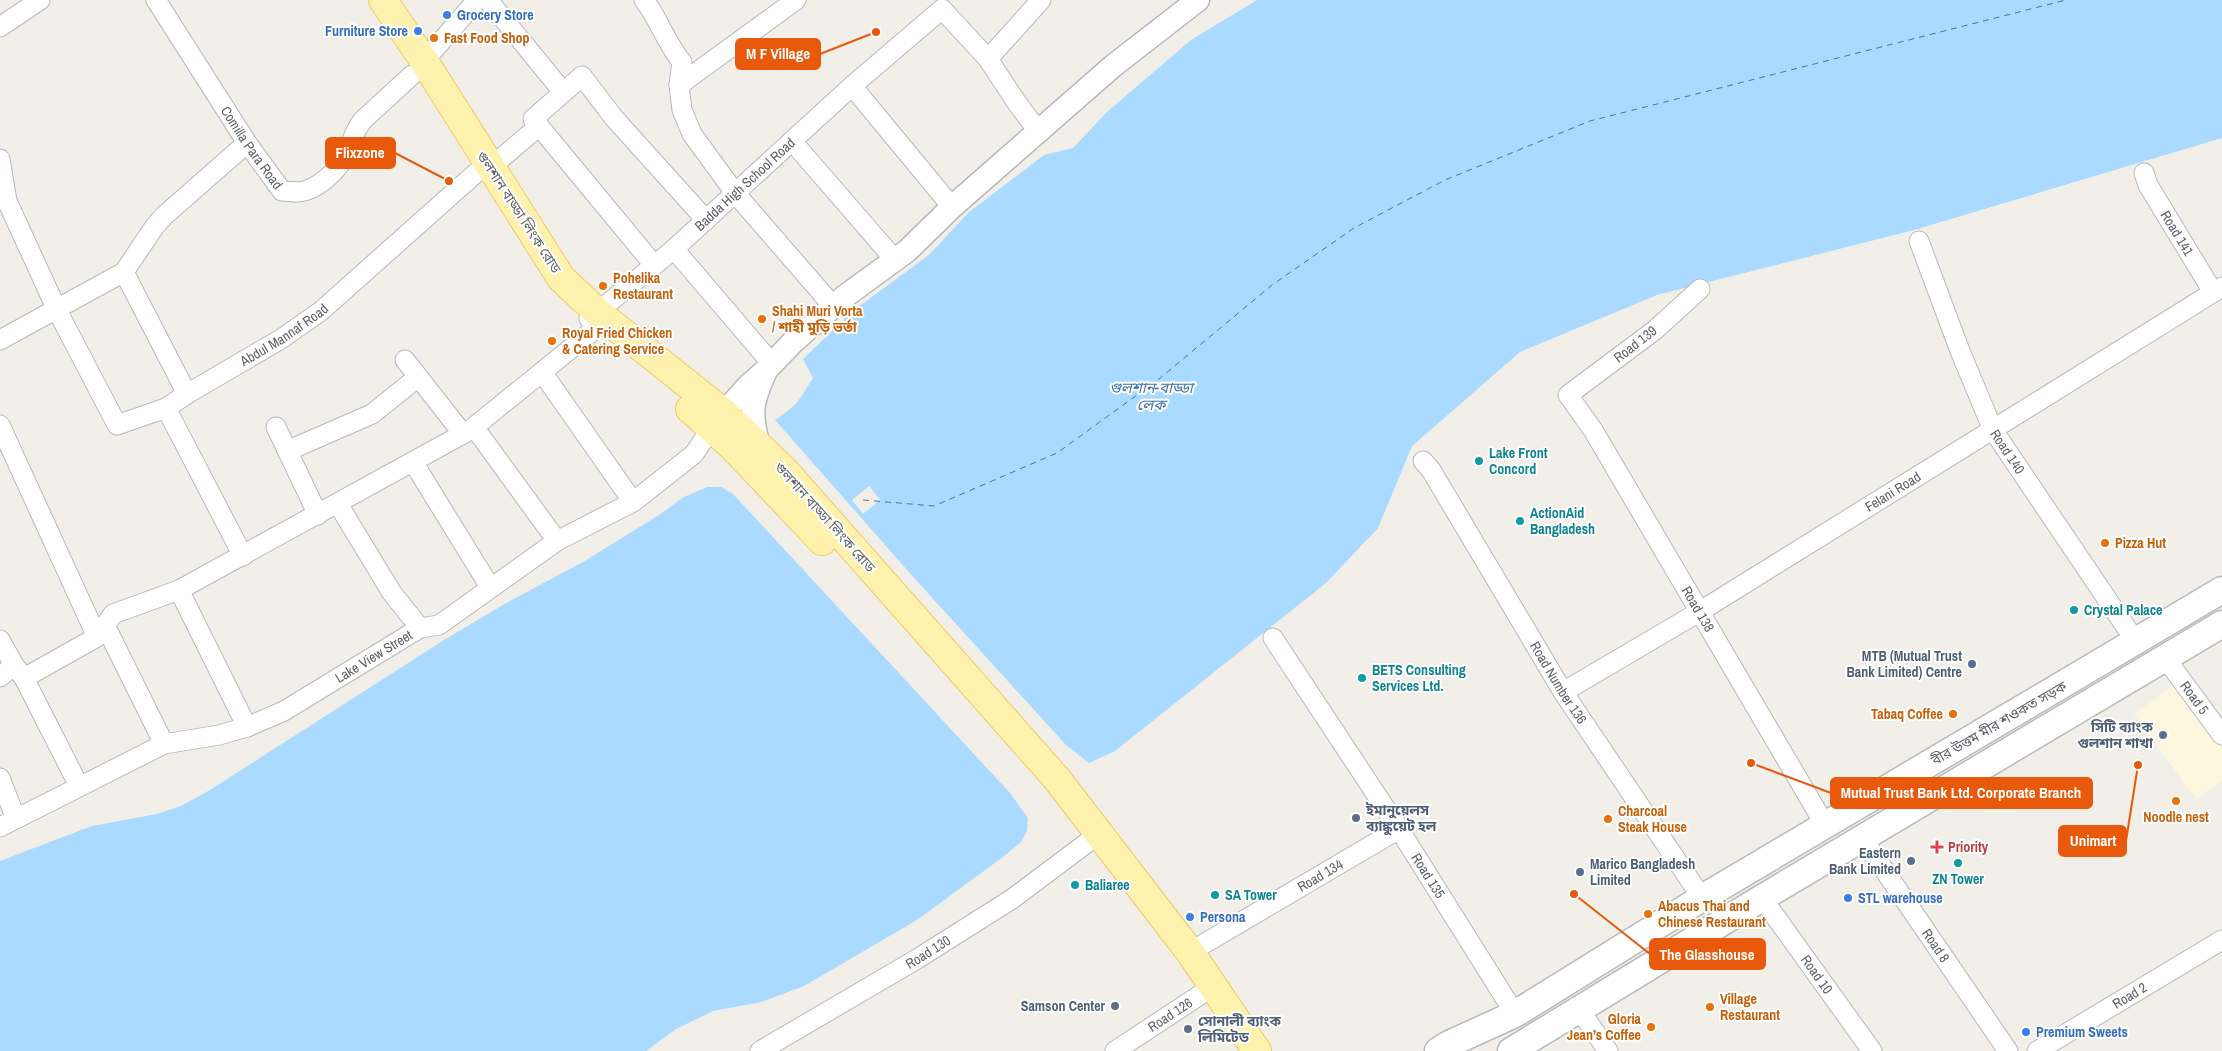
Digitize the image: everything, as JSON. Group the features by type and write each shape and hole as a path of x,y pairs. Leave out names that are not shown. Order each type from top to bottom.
{"main road":[{"name":"গুলশান বাড্ডা লিংক রোড","path":"363,0 418,68"},
{"name":"গুলশান বাড্ডা লিংক রোড","path":"382,0 418,68 483,170 592,321 718,420 759,446 784,470 1054,776 1190,952 1257,1051"},
{"name":"গুলশান বাড্ডা লিংক রোড","path":"718,420 775,490 1047,787 1200,995 1238,1051"},
{"name":"বীর উত্তম মীর শওকত সড়ক","path":"1438,1051 1515,1014 1702,898 2222,590"},
{"name":"বীর উত্তম মীর শওকত সড়ক","path":"1511,1051 1762,898 2222,624"},
{"path":"1825,825 1863,839"}],"street":[{"path":"0,27 40,0"},
{"name":"Comilla Para Road","path":"156,0 247,143 282,191 299,192 315,187 333,171 346,154 358,126 418,68"},
{"path":"418,68 477,0"},
{"path":"488,0 563,92"},
{"path":"644,0 656,16 672,50 682,62 679,85 682,110 692,134 735,193 833,306"},
{"path":"679,85 796,0"},
{"path":"718,420 747,387 792,342 833,306 907,251 952,207 1113,66 1198,0"},
{"path":"988,58 1037,2"},
{"path":"941,3 988,58 1016,103 1038,131"},
{"name":"Badda High School Road","path":"13,673 101,631 113,614 178,590 243,556 468,430 542,372 592,321 902,43 941,3"},
{"path":"654,265 532,118 582,76 614,118 706,220"},
{"path":"852,86 952,207"},
{"name":"Abdul Mannaf Road","path":"57,310 117,425 166,408 281,339 321,312 483,170 539,126"},
{"path":"792,141 895,260"},
{"path":"0,340 124,272 155,226 165,215 247,143"},
{"path":"0,159 7,201 57,310"},
{"name":"Road 141","path":"2144,173 2148,185 2218,290"},
{"name":"Road 140","path":"1919,241 1960,351 1993,430 2136,642"},
{"path":"674,249 769,367"},
{"path":"124,272 187,394"},
{"name":"Road 139","path":"1568,395 1655,330 1700,289"},
{"name":"Felani Road","path":"1563,692 1699,612 2218,290"},
{"path":"404,360 468,430 557,541"},
{"path":"759,446 751,417 755,394 769,367"},
{"path":"542,372 633,502"},
{"path":"287,450 372,414 418,377"},
{"name":"Road 138","path":"1568,395 1593,430 1825,825"},
{"path":"166,408 243,556"},
{"name":"Lake View Street","path":"8,823 164,744 190,742 247,727 284,710 420,628 439,625 557,541 633,502 694,454 718,420"},
{"path":"0,426 101,631 164,744"},
{"path":"276,427 318,515"},
{"name":"Road Number 136","path":"1423,461 1563,692 1702,898"},
{"path":"413,462 490,587"},
{"path":"338,504 392,593 420,628"},
{"path":"178,590 247,727"},
{"name":"Road 135","path":"1273,638 1398,829 1515,1014"},
{"path":"0,640 13,673 79,786"},
{"name":"Road 5","path":"2166,658 2222,735"},
{"path":"0,778 8,823"},
{"name":"Road 134","path":"1190,952 1398,829"},
{"name":"Road 8","path":"1863,839 2008,1051"},
{"name":"Road 130","path":"760,1051 917,959 1012,899 1088,842"},
{"name":"Road 10","path":"1762,898 1872,1051"},
{"name":"Road 2","path":"2037,1051 2222,940"},
{"name":"Road 126","path":"1122,1049 1200,995"},
{"path":"1579,1009 1608,1051"}],"shaded area":[{"path":"2175,684 2222,747 2222,780 2196,799 2134,714"}],"water":[{"name":"গুলশান-বাড্ডা লেক","path":"1257,0 2222,0 2222,138 1914,230 1657,295 1520,352 1412,446 1378,528 1326,583 1115,751 1089,763 1066,745 916,580 775,420 797,402 813,378 803,359 854,310 929,255 968,213 1044,155 1073,148 1107,112 1191,40"},
{"path":"707,487 721,487 733,494 1010,793 1028,818 1027,831 1021,842 917,920 804,986 761,1002 713,1011 676,1029 646,1051 0,1051 0,861 92,826 157,814 181,806 210,790 444,640 508,602 583,562 659,515 684,497"}],"pier":[{"path":"869,486 880,500 863,514 852,500"}],"ferry route":[{"path":"863,500 934,506 1057,453 1159,379 1272,285 1354,228 1445,180 1590,121 2066,0"}],"place":[{"name":"Grocery Store","path":"447,15"},
{"name":"Furniture Store","path":"418,31"},
{"name":"M F Village","path":"876,32"},
{"name":"Fast Food Shop","path":"434,38"},
{"name":"Flixzone","path":"449,181"},
{"name":"Pohelika Restaurant","path":"603,286"},
{"name":"Shahi Muri Vorta / শাহী মুড়ি ভর্তা","path":"762,319"},
{"name":"Royal Fried Chicken & Catering Service","path":"552,341"},
{"name":"Lake Front Concord","path":"1479,461"},
{"name":"ActionAid Bangladesh","path":"1520,521"},
{"name":"Pizza Hut","path":"2105,543"},
{"name":"Crystal Palace","path":"2074,610"},
{"name":"MTB (Mutual Trust Bank Limited) Centre","path":"1972,664"},
{"name":"BETS Consulting Services Ltd.","path":"1362,678"},
{"name":"Tabaq Coffee","path":"1953,714"},
{"name":"সিটি ব্যাংক গুলশান শাখা","path":"2163,735"},
{"name":"Mutual Trust Bank Ltd. Corporate Branch","path":"1751,763"},
{"name":"Unimart","path":"2138,765"},
{"name":"Noodle nest","path":"2176,801"},
{"name":"ইমানুয়েলস ব্যাঙ্কুয়েট হল","path":"1356,818"},
{"name":"Charcoal Steak House","path":"1608,819"},
{"name":"Priority","path":"1937,847"},
{"name":"Eastern Bank Limited","path":"1911,861"},
{"name":"ZN Tower","path":"1958,863"},
{"name":"Marico Bangladesh Limited","path":"1580,872"},
{"name":"Baliaree","path":"1075,885"},
{"name":"The Glasshouse","path":"1574,894"},
{"name":"SA Tower","path":"1215,895"},
{"name":"STL warehouse","path":"1848,898"},
{"name":"Abacus Thai and Chinese Restaurant","path":"1648,914"},
{"name":"Persona","path":"1190,917"},
{"name":"Samson Center","path":"1115,1006"},
{"name":"Village Restaurant","path":"1710,1007"},
{"name":"Gloria Jean’s Coffee","path":"1651,1027"},
{"name":"সোনালী ব্যাংক লিমিটেড","path":"1188,1029"},
{"name":"Premium Sweets","path":"2026,1032"}]}
